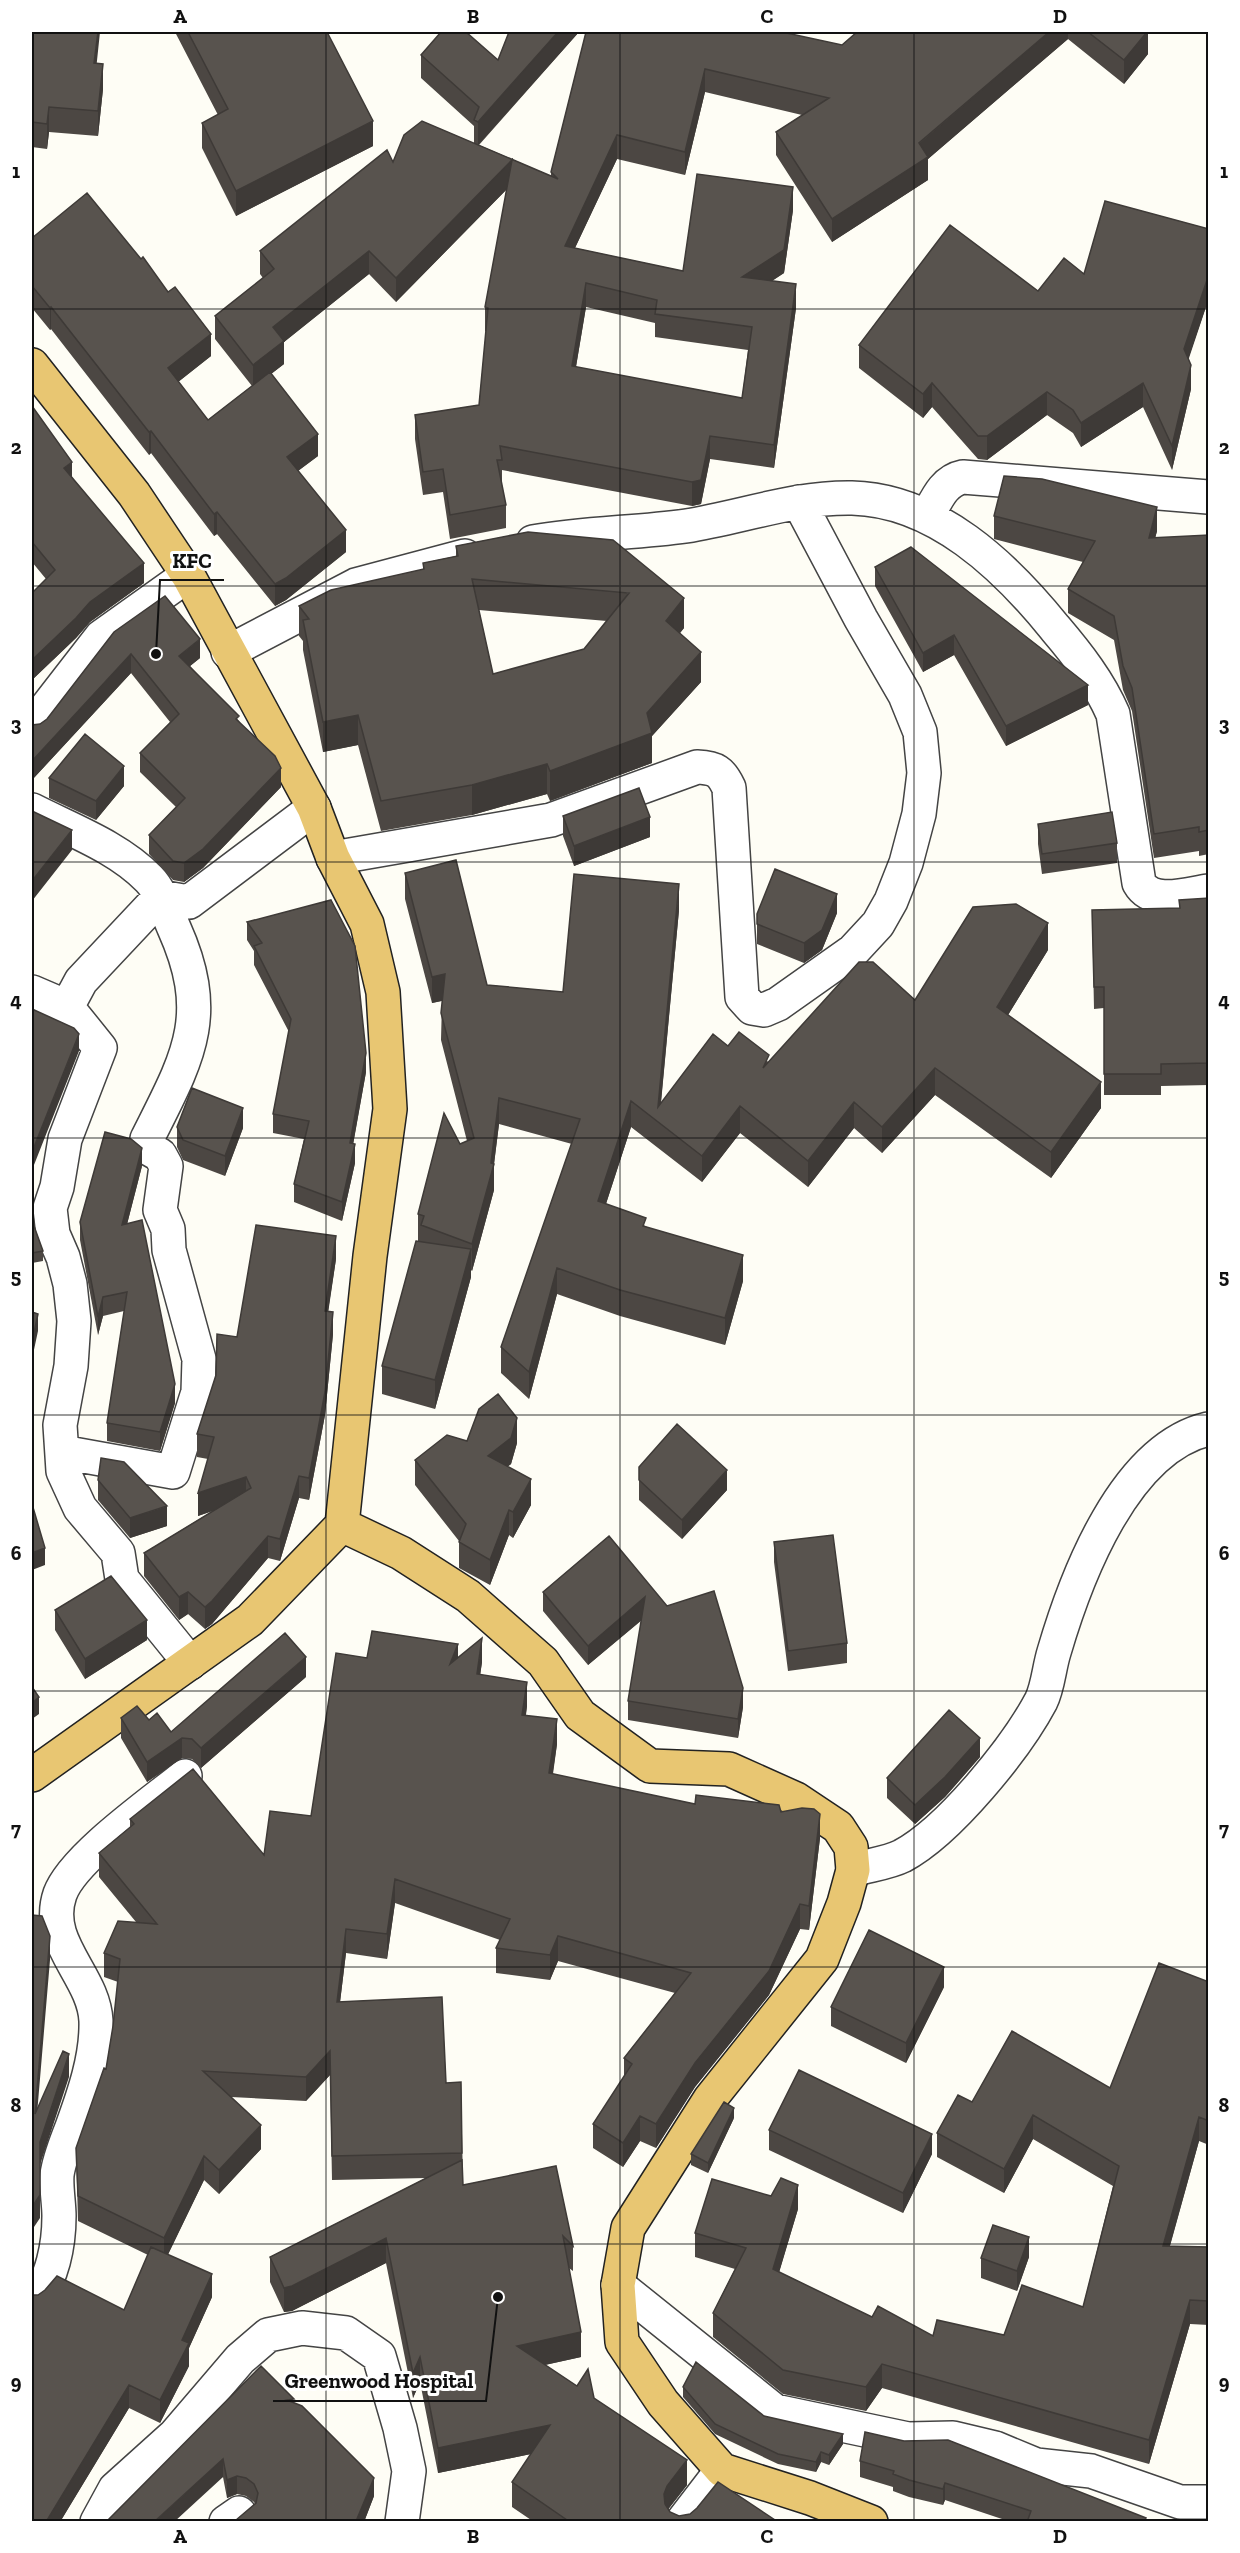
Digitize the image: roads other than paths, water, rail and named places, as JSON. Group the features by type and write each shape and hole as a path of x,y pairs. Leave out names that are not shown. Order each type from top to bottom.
{"highway":[{"path":"32,365 134,494 188,575 314,808 333,858 367,924 383,992 390,1109 370,1256 342,1525 250,1620 32,1775"},
{"path":"342,1525 401,1553 468,1596 543,1662 580,1715 650,1766 729,1769 796,1799 838,1827 851,1847 854,1870 822,1959 710,2099 628,2228 618,2285 622,2342 663,2403 722,2470 810,2498 871,2522"}],"street":[{"path":"927,517 945,486 956,478 963,477 1209,497"},
{"path":"228,652 356,585 449,558 544,540 687,526 799,502 854,498 885,501 927,517 959,535 1009,577 1040,609 1102,690 1113,714 1139,883 1144,891 1150,894 1168,896 1209,891"},
{"path":"333,858 551,820 697,767 712,767 722,773 729,788 741,997 752,1008 764,1010 778,1004 853,951 878,924 891,901 906,863 918,814 924,773 920,732 905,695 861,619 799,502"},
{"path":"32,726 101,637 188,575"},
{"path":"160,897 189,902 314,808"},
{"path":"32,810 123,857 150,880 179,938 190,977 195,1009 186,1058 147,1138 146,1147 160,1155 166,1166 160,1210 168,1229 169,1250 197,1348 198,1392 173,1472 62,1452"},
{"path":"67,1007 81,981 160,897"},
{"path":"32,992 67,1007 100,1048 65,1139 57,1188 50,1208 53,1234 63,1257 70,1284 75,1322 71,1366 60,1425 63,1471 80,1508 118,1553 122,1579 190,1663"},
{"path":"854,1870 901,1856 935,1833 993,1771 1016,1741 1042,1699 1065,1621 1105,1522 1126,1491 1150,1464 1173,1444 1194,1432 1209,1428"},
{"path":"32,2300 38,2295 49,2275 59,2218 57,2175 91,2062 96,2020 86,1986 68,1957 58,1930 56,1914 60,1894 77,1865 185,1776"},
{"path":"618,2285 775,2411 908,2439 953,2438 995,2448 1036,2465 1091,2471 1180,2502 1209,2502"},
{"path":"97,2522 115,2489 175,2435 240,2359 268,2335 302,2328 346,2333 379,2356 400,2428 409,2471 402,2522"},
{"path":"682,2522 722,2470"}],"place":[{"name":"KFC","path":"156,654"},
{"name":"Greenwood Hospital","path":"498,2297"}]}
